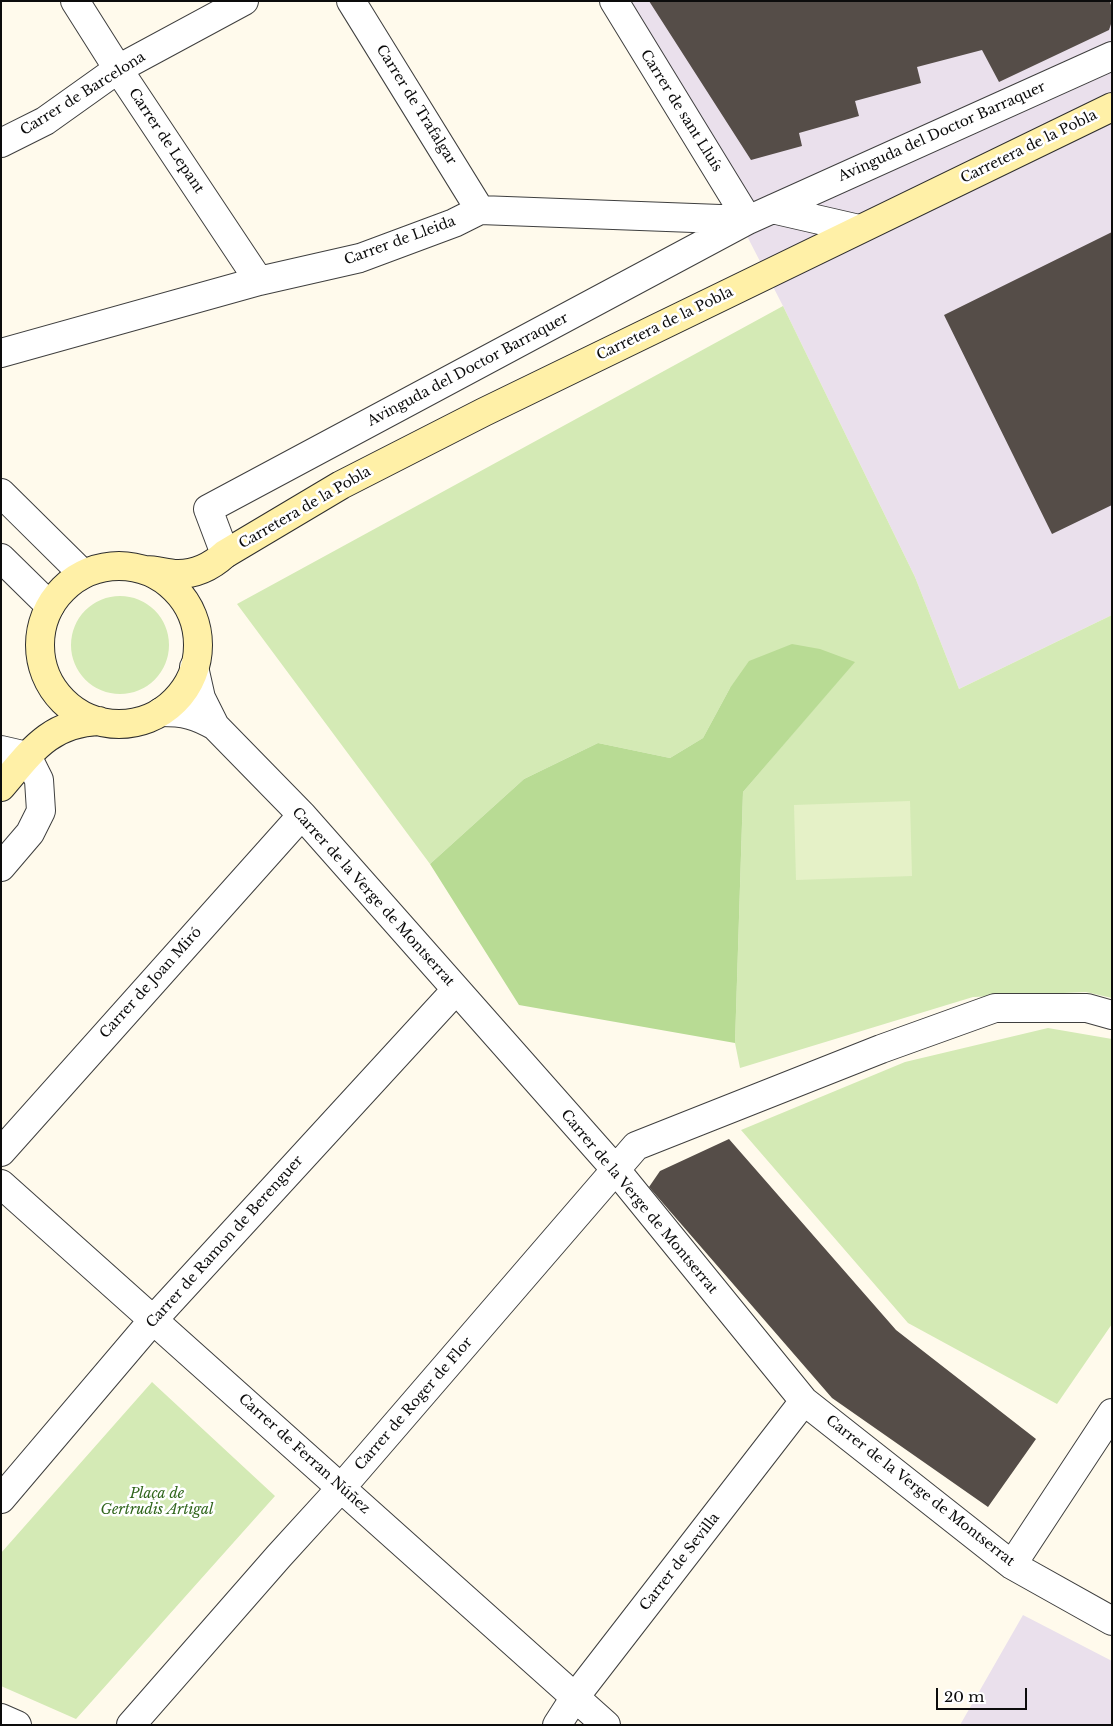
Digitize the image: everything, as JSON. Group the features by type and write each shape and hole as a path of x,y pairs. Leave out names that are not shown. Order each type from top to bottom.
{"street":[{"name":"Carrer de Lepant","path":"75,1 118,69 259,280"},
{"name":"Carrer de Barcelona","path":"1,143 45,122 118,69 244,1"},
{"name":"Carrer de Trafalgar","path":"351,1 480,210"},
{"name":"Carrer de sant Lluís","path":"614,1 760,215"},
{"name":"Avinguda del Doctor Barraquer","path":"225,554 208,509 760,215 1112,56"},
{"name":"Carretera de la Pobla","path":"146,570 178,574 208,567 225,554 341,485 493,408 1112,107"},
{"name":"Carrer de Lleida","path":"1,353 259,280 360,258 454,223 480,210 760,215"},
{"path":"760,215 859,230"},
{"path":"1,493 83,574"},
{"name":"Carretera de la Pobla","path":"197,632 196,608 201,588 211,570 225,554"},
{"path":"1,558 50,606"},
{"path":"1,787 21,752 45,717 47,702 44,670 40,654 40,637 43,621 50,606 70,582 98,568 130,566 146,570 174,588 184,600 192,615 197,632 197,649 194,667 185,688 170,705 161,712 146,719 114,724 84,716 60,697 50,684 44,670"},
{"name":"Carrer de la Verge de Montserrat","path":"194,667 201,698 215,726"},
{"name":"Carrer de la Verge de Montserrat","path":"161,712 180,712 199,716 215,726 302,815 616,1170 804,1400 1012,1565 1109,1614"},
{"path":"21,752 58,730 71,725 99,721"},
{"path":"1,867 30,833 41,811 39,780 21,752"},
{"name":"Carrer de Joan Miró","path":"1,1152 302,815"},
{"name":"Carrer de Ramon de Berenguer","path":"1,1499 153,1320 456,990"},
{"name":"Carrer de Roger de Flor","path":"131,1725 272,1563 342,1488 636,1146 881,1049 995,1008 1087,1008 1112,1015"},
{"name":"Carrer de Ferran Núñez","path":"1,1184 606,1725"},
{"name":"Carrer de Sevilla","path":"557,1725 575,1697 804,1400"},
{"path":"1012,1565 1112,1413"},
{"path":"1,1718 17,1725"}],"shaded area":[{"path":"626,1 1112,1 1112,615 959,689 915,577 783,306"},
{"path":"1023,1615 1112,1661 1112,1725 960,1725"}],"green space":[{"path":"783,306 915,577 959,689 1112,615 1112,998 1086,992 973,997 740,1068 735,1043 743,792 854,662 730,688 703,738 670,758 598,743 524,779 430,864 237,604"},
{"path":"120,596 139,600 155,610 165,626 169,645 165,664 155,680 139,690 120,694 101,690 85,680 75,664 71,645 75,626 85,610 101,600"},
{"path":"792,644 820,649 855,662 743,792 735,1043 519,1005 430,864 524,779 598,743 670,758 703,738 730,688 749,661"},
{"path":"910,801 912,876 796,880 794,805"},
{"path":"1048,1028 1112,1039 1112,1324 1057,1404 908,1323 741,1130 905,1062"},
{"name":"Plaça de Gertrudis Artigal","path":"152,1382 275,1496 76,1719 1,1686 1,1553"}],"building":[{"path":"649,1 1110,1 1112,21 1109,30 999,82 982,50 917,67 921,83 855,101 859,116 799,133 802,146 751,160"},
{"path":"1112,232 1112,505 1052,534 944,315"},
{"path":"729,1139 896,1330 1036,1439 988,1507 832,1398 649,1187 660,1171"}]}
